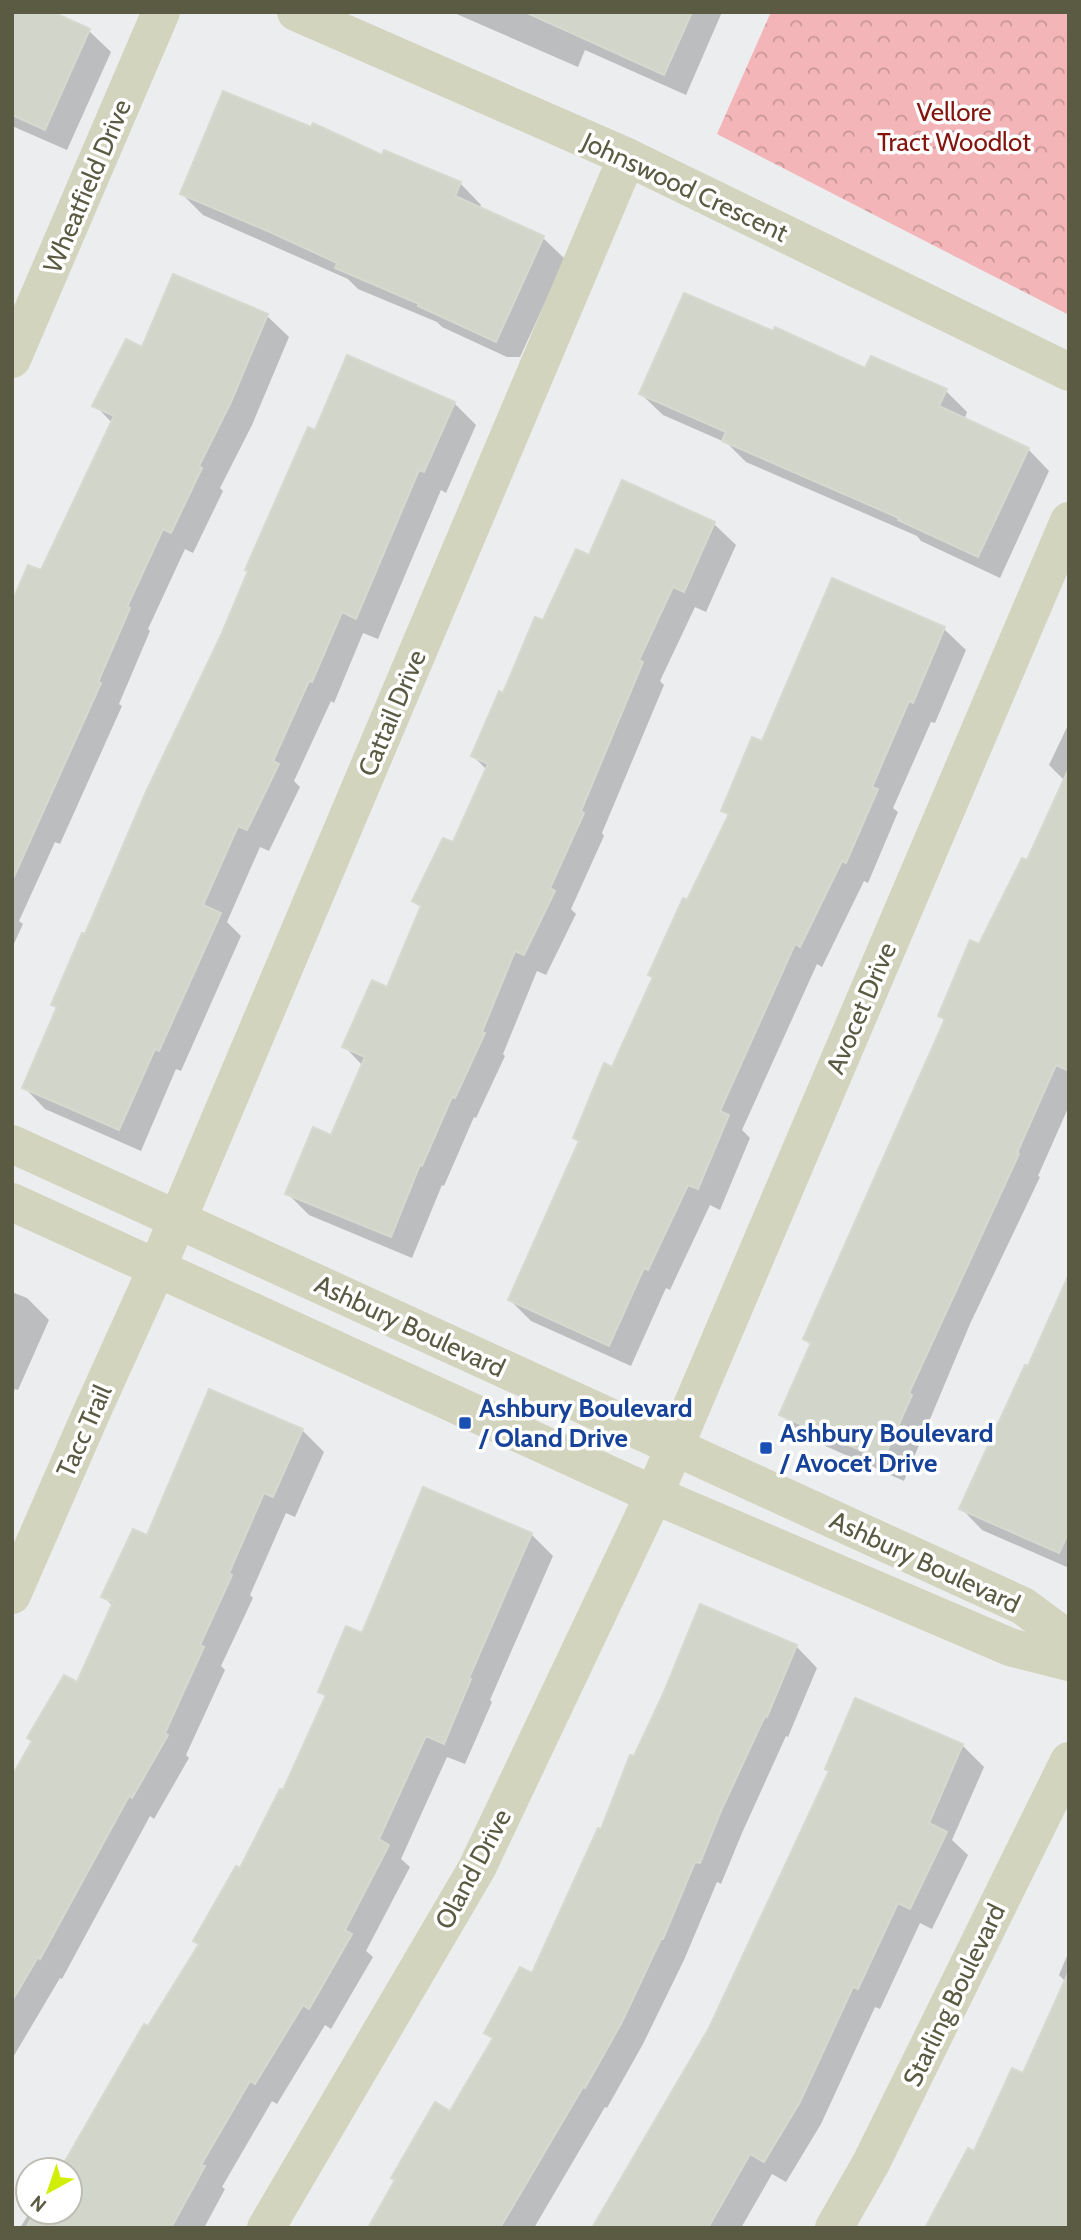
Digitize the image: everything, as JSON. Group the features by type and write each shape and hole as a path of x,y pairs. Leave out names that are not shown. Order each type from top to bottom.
{"street":[{"name":"Wheatfield Drive","path":"12,359 161,12"},
{"name":"Johnswood Crescent","path":"296,12 627,158 1069,372"},
{"name":"Cattail Drive","path":"157,1268 627,158"},
{"name":"Avocet Drive","path":"653,1495 1069,521"},
{"name":"Ashbury Boulevard","path":"12,1144 1023,1606 1069,1640"},
{"name":"Ashbury Boulevard","path":"12,1202 653,1495 1010,1647 1069,1662"},
{"name":"Tacc Trail","path":"12,1595 157,1268"},
{"name":"Oland Drive","path":"266,2228 477,1868 653,1495"},
{"name":"Starling Boulevard","path":"834,2228 871,2163 1069,1761"}],"green space":[{"name":"Vellore Tract Woodlot","path":"771,12 1069,12 1069,315 717,134"}],"building":[{"path":"12,12 53,12 90,29 45,130 12,115"},
{"path":"525,12 692,12 664,75"},
{"path":"223,91 311,127 313,123 382,155 384,150 461,182 455,196 544,236 496,342 418,306 419,304 335,268 337,263 180,194"},
{"path":"173,274 268,314 171,533 163,529 127,607 130,608 98,682 101,683 12,881 12,602 28,565 41,570 114,416 92,406 126,339 142,347"},
{"path":"684,293 773,331 775,327 865,368 871,356 947,389 939,406 1029,448 978,557 898,520 899,518 722,441 726,432 639,394"},
{"path":"347,355 455,402 424,472 419,470 356,619 342,612 312,682 309,681 273,761 279,764 247,830 238,826 203,905 221,913 159,1051 155,1049 119,1130 22,1088 57,1007 51,1005 82,933 85,934 146,792 222,633 248,571 245,570 308,427 315,430"},
{"path":"622,480 715,522 684,592 673,587 639,660 643,662 581,811 584,813 550,888 555,891 524,955 515,951 482,1032 485,1033 455,1098 452,1097 422,1166 420,1165 391,1237 285,1194 313,1127 331,1135 365,1057 342,1047 372,980 387,987 421,906 412,901 443,838 453,842 488,764 471,756 499,691 503,693 535,617 543,620 576,549 589,555"},
{"path":"832,578 945,627 913,703 909,701 872,787 878,789 846,863 842,861 800,947 795,944 720,1111 729,1115 698,1189 688,1185 648,1270 644,1268 609,1346 508,1300 579,1141 573,1138 604,1063 612,1067 653,977 648,975 683,898 687,900 729,814 721,811 752,737 762,741"},
{"path":"1069,768 1069,1071 1056,1065 1017,1153 1019,1154 909,1393 912,1395 883,1460 779,1415 811,1343 803,1339 945,1019 938,1016 970,940 979,944 1022,858 1027,860"},
{"path":"1069,1274 1069,1531 1059,1553 959,1509"},
{"path":"209,1389 303,1429 273,1497 264,1493 229,1573 232,1575 200,1645 204,1647 165,1733 168,1735 132,1798 129,1796 40,1959 38,1957 12,2001 12,1776 32,1741 27,1738 64,1675 77,1682 113,1602 101,1597 133,1529 147,1535"},
{"path":"423,1487 532,1533 469,1678 471,1679 444,1744 426,1736 379,1839 389,1845 345,1930 352,1934 309,2009 303,2005 255,2084 250,2081 201,2165 205,2166 171,2228 26,2228 84,2226 84,2156 68,2156 144,2024 148,2026 199,1944 193,1941 236,1866 240,1868 280,1789 283,1790 326,1695 318,1692 346,1626 362,1633"},
{"path":"700,1604 797,1645 700,1863 695,1862 663,1939 622,2022 500,2228 368,2228 395,2180 391,2178 435,2102 450,2111 493,2038 484,2033 520,1967 532,1973 598,1828 601,1829 630,1755 634,1756 664,1692"},
{"path":"855,1698 963,1744 929,1823 947,1832 910,1909 898,1903 858,1989 853,1987 800,2102 764,2162 750,2154 708,2228 592,2228 709,2028 829,1771 825,1769"},
{"path":"1069,1971 1069,2228 925,2228 968,2148 974,2151 1012,2068 1023,2073"}],"place":[{"name":"Ashbury Boulevard / Oland Drive","path":"465,1423"},
{"name":"Ashbury Boulevard / Avocet Drive","path":"766,1448"}]}
